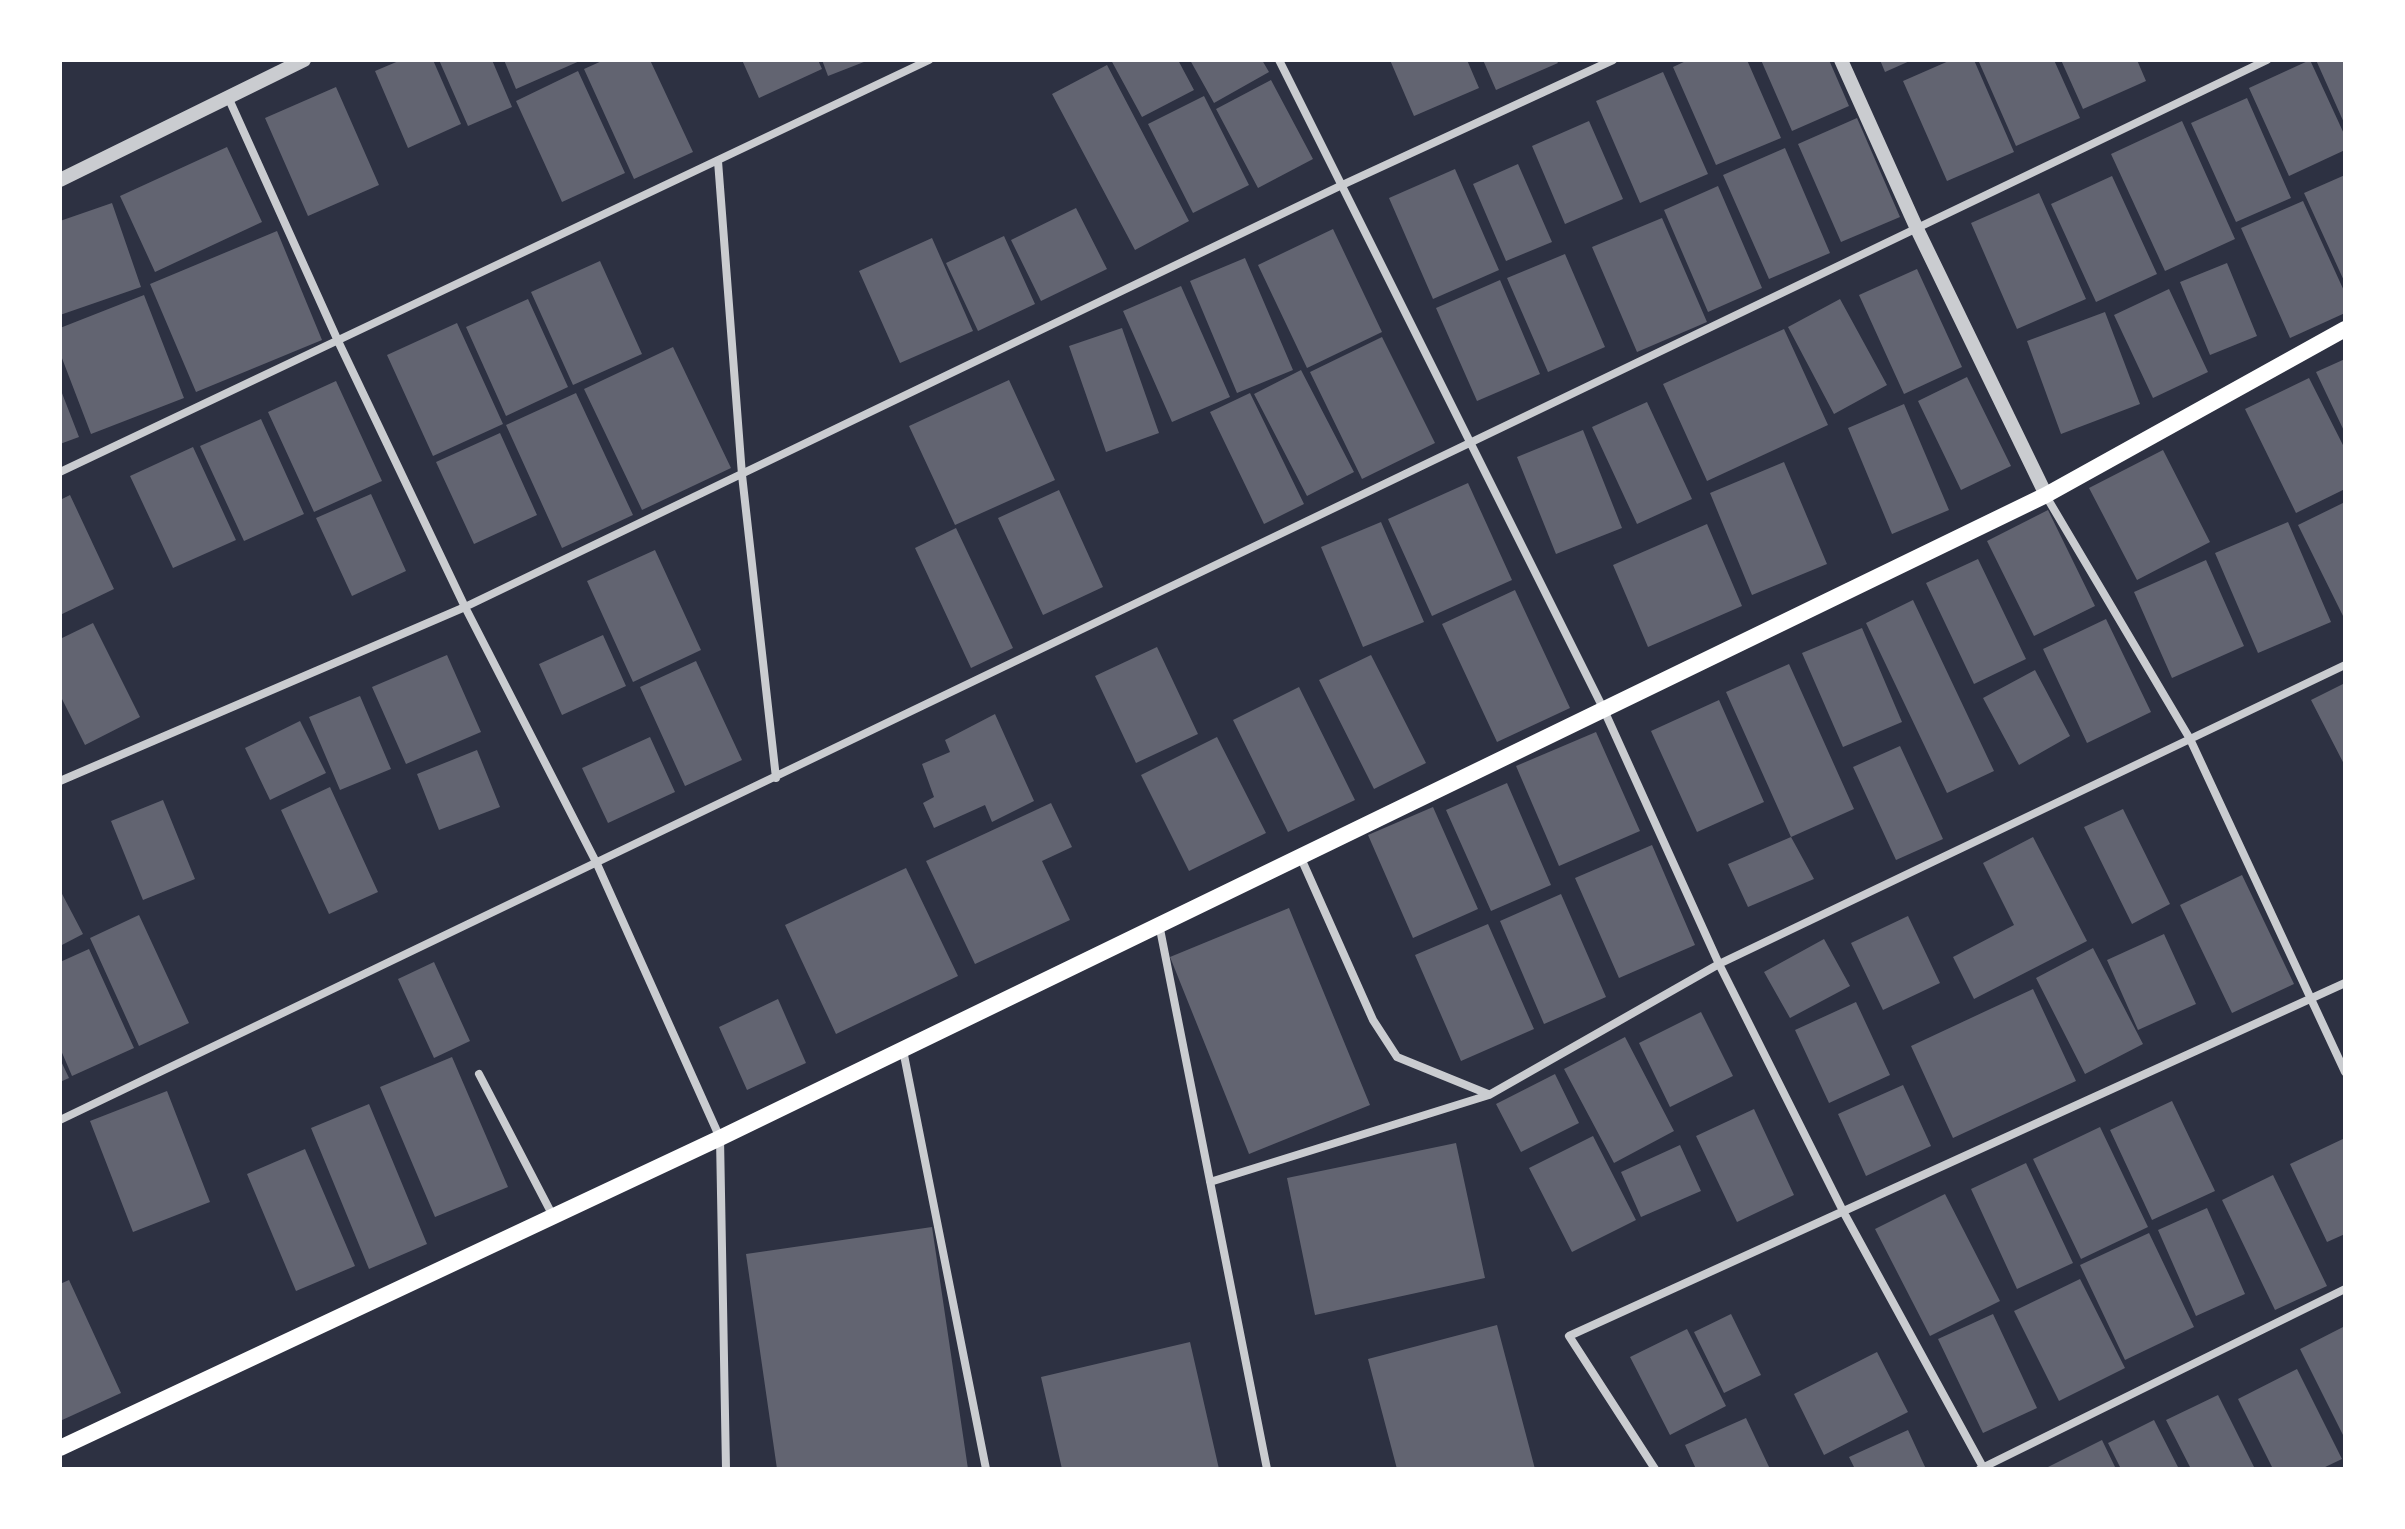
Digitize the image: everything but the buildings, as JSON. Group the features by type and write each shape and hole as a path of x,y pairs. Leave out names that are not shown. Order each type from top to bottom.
{"main road":[{"path":"60,1448 720,1138 2046,495 2345,329"}],"street":[{"path":"60,180 304,60"},
{"path":"60,472 929,60"},
{"path":"1279,60 1603,708 1719,964 1844,1213 1982,1468 2345,1289"},
{"path":"60,781 465,607 1340,186 1613,60"},
{"path":"1841,60 1917,229 2046,495 2190,739 2345,1072"},
{"path":"60,1120 2267,60"},
{"path":"228,97 338,341 465,607 597,864 720,1138 726,1469"},
{"path":"718,161 742,475 776,778"},
{"path":"1210,1182 1489,1095 1719,964 2345,665"},
{"path":"1299,855 1373,1020 1397,1057 1489,1095"},
{"path":"1159,923 1267,1469"},
{"path":"1655,1469 1569,1336 2345,983"},
{"path":"902,1049 986,1469"},
{"path":"479,1074 553,1216"}]}
